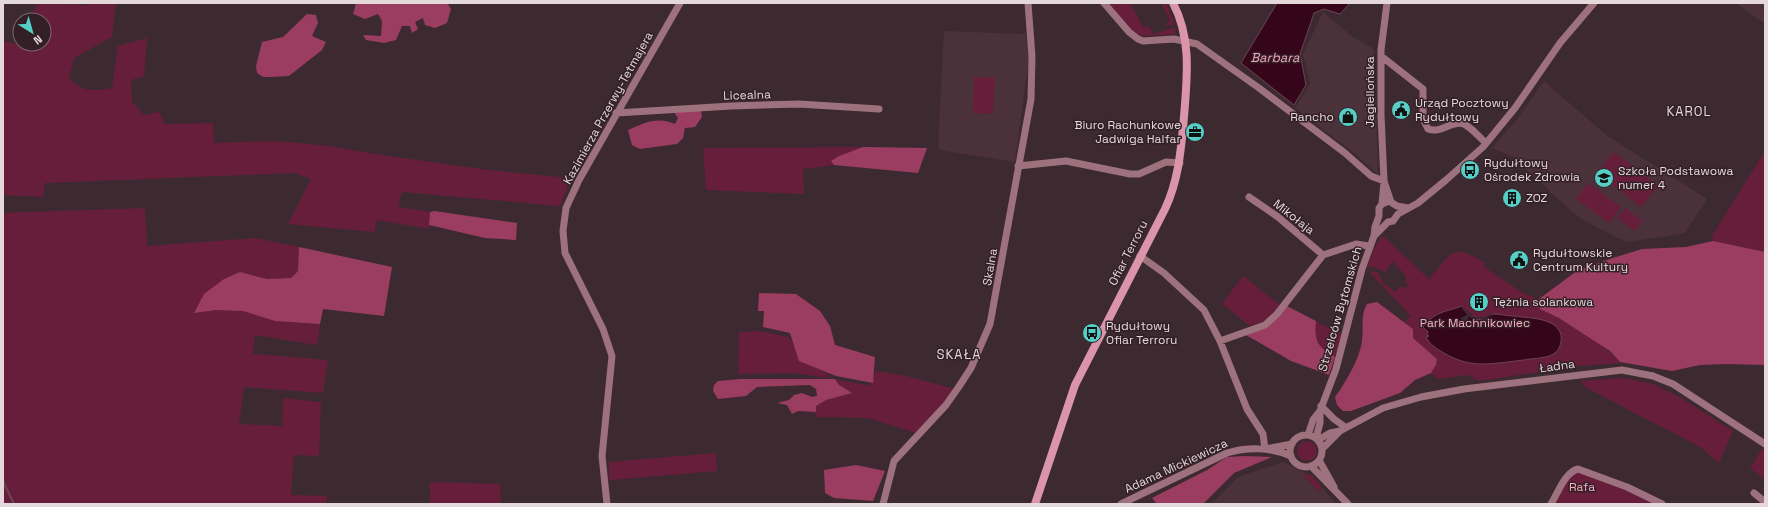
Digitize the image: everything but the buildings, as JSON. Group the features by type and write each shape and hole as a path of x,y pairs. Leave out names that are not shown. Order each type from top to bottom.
{"street":[{"name":"Kazimierza Przerwy-Tetmajera","path":"607,504 602,456 612,356 603,329 566,253 563,231 566,208 578,180 680,3"},
{"name":"Skalna","path":"883,504 894,461 946,405 971,368 990,324 1031,99 1032,57 1028,3"},
{"path":"1104,3 1129,32 1138,39 1143,41 1185,40 1194,42 1205,49 1345,153 1371,176 1384,181 1398,214"},
{"name":"Ofiar Terroru","path":"1035,504 1071,394 1172,194 1180,163 1187,87 1185,40 1173,3"},
{"name":"Jagiellońska","path":"1384,181 1381,115 1381,56 1387,3"},
{"path":"1374,236 1388,222 1393,221 1398,214 1418,203 1446,180 1486,144 1515,108 1560,43 1594,3"},
{"path":"1381,56 1423,89 1423,119 1428,129 1433,131 1441,130 1456,123 1464,124 1486,144"},
{"name":"Licealna","path":"616,113 731,106 799,104 879,109"},
{"path":"1018,166 1066,161 1130,174 1149,170 1166,162 1180,163"},
{"path":"1374,236 1374,227 1379,216 1378,211 1382,204 1384,181"},
{"name":"Mikołaja","path":"1249,197 1278,217 1323,255"},
{"path":"1382,204 1394,204 1408,208"},
{"path":"1379,216 1388,222"},
{"name":"Strzelców Bytomskich","path":"1308,435 1313,420 1320,409 1336,369 1369,246 1374,236"},
{"path":"1220,341 1265,325 1277,314 1323,255 1356,244 1369,246"},
{"path":"1140,256 1164,273 1204,310 1220,341 1246,409 1263,434 1265,449"},
{"name":"Ładna","path":"1317,439 1343,429 1383,408 1420,397 1464,389 1622,370 1653,376 1673,384 1765,444"},
{"path":"1320,409 1337,422 1343,429"},
{"name":"Strzelców Bytomskich","path":"1317,439 1320,423 1320,409"},
{"name":"Ładna","path":"1322,449 1343,429"},
{"path":"1308,435 1317,439 1322,449 1319,460 1311,466 1300,466 1294,462 1291,456 1292,444 1297,438 1308,435"},
{"name":"Adama Mickiewicza","path":"1121,504 1227,453 1243,449 1265,449 1292,444"},
{"name":"Adama Mickiewicza","path":"1265,449 1291,456"},
{"path":"1319,460 1335,491"},
{"path":"1311,466 1348,504"},
{"path":"1551,504 1568,476 1573,470 1578,469 1627,487 1662,504"},
{"path":"1754,493 1765,502"}],"shaded area":[{"path":"356,3 448,4 451,9 447,23 435,28 425,25 423,18 415,22 418,29 412,33 410,26 402,26 396,40 384,43 366,40 363,35 381,36 382,21 378,14 365,19 353,14"},
{"path":"1736,3 1765,3 1764,23"},
{"path":"1323,12 1353,37 1374,49 1378,175 1354,153 1295,108 1310,84 1303,54"},
{"path":"307,14 316,15 318,23 312,36 326,42 322,50 289,76 263,77 257,73 256,66 262,42 283,37"},
{"path":"944,31 1026,34 1029,58 1015,162 944,151 938,147"},
{"name":"Szkoła Podstawowa numer 4","path":"1544,81 1606,135 1707,199 1685,233 1628,242 1617,238 1585,221 1571,211 1512,156 1492,148 1518,118"},
{"path":"701,110 702,117 695,127 685,128 683,138 677,144 640,149 632,145 628,130 651,121 662,121 675,124 678,118 674,112"},
{"path":"863,147 927,148 918,173 834,165 831,161 839,156"},
{"path":"434,211 517,223 516,240 485,238 429,225 430,212"},
{"path":"1713,241 1765,252 1765,365 1700,365 1672,371 1620,362 1610,351 1559,318 1540,309 1539,299 1578,270 1642,249 1686,247"},
{"path":"299,247 392,267 384,316 323,309 320,324 275,321 243,311 216,310 194,313 204,294 224,279 240,272 267,279 291,278 298,271"},
{"path":"759,293 796,294 820,311 830,326 835,345 875,357 873,383 836,376 799,361 790,333 763,327 764,311 758,311"},
{"path":"1377,302 1413,329 1413,338 1437,359 1436,365 1431,373 1415,380 1400,393 1351,411 1343,411 1337,405 1335,397 1348,377 1359,354 1363,335 1363,317 1365,308 1367,304"},
{"path":"1287,306 1316,321 1318,343 1335,357 1329,375 1291,361 1246,335"},
{"path":"741,379 835,379 839,385 852,393 826,400 816,406 816,412 798,411 792,414 787,405 777,403 789,400 794,395 802,393 812,397 817,396 816,389 810,385 757,387 746,396 718,399 713,391 714,385 718,381"},
{"path":"1227,457 1272,457 1234,473 1203,504 1157,504 1152,498 1207,470"},
{"path":"1283,462 1312,476 1336,504 1211,504 1238,477"},
{"path":"856,465 885,471 873,501 834,498 825,493 824,470"}],"green space":[{"path":"38,3 88,5 89,3 116,3 112,37 74,58 69,78 84,89 99,90 112,88 118,46 147,38 144,76 131,80 132,102 144,115 160,112 164,124 213,123 214,143 275,141 330,146 488,170 571,178 560,206 402,192 398,207 430,212 429,229 376,220 375,232 288,224 311,179 295,173 45,183 43,197 3,195 3,41 12,43 12,52 52,52 52,12 33,12"},
{"path":"1109,3 1130,3 1143,27 1148,26 1153,34 1175,27 1176,34 1139,36 1132,32"},
{"path":"1161,3 1166,3 1175,24 1167,26 1166,24 1170,21"},
{"path":"974,77 995,78 993,114 973,113"},
{"path":"863,147 839,156 831,161 834,165 803,169 804,194 706,190 703,148"},
{"path":"1765,151 1765,252 1713,241 1712,236"},
{"path":"1614,152 1658,186 1641,207 1597,173"},
{"path":"1588,183 1621,207 1609,223 1576,199"},
{"path":"145,208 147,246 256,238 299,247 298,271 291,278 267,279 239,272 194,312 216,310 243,311 275,321 320,324 317,345 255,335 253,354 328,360 323,393 244,387 239,424 282,426 283,398 321,402 319,456 294,455 291,495 327,496 326,504 3,504 3,213"},
{"path":"1625,208 1642,221 1635,231 1617,218"},
{"name":"Park Machnikowiec","path":"1382,235 1429,279 1453,253 1465,253 1474,257 1485,263 1484,267 1523,293 1539,299 1540,309 1583,332 1603,346 1620,363 1578,366 1479,381 1468,375 1438,379 1431,373 1436,365 1437,359 1413,338 1413,329 1405,322 1411,316 1370,273 1372,271 1377,272 1385,286 1387,285 1395,292 1401,286 1404,289 1408,285 1405,282 1407,280 1405,278 1406,276 1392,261 1386,272 1372,266 1367,268 1372,253"},
{"path":"1243,276 1280,305 1268,319 1250,326 1222,304"},
{"path":"1316,321 1342,335 1335,357 1318,343"},
{"path":"759,331 788,337 831,378 793,373 738,374 739,332"},
{"path":"876,371 906,376 955,389 944,404 916,433 868,418 815,417 816,406 826,400 851,393 839,385 835,379 869,386"},
{"path":"1623,378 1653,384 1681,398 1733,431 1719,463 1700,447 1585,387 1580,381"},
{"path":"1307,441 1314,444 1317,451 1314,458 1307,461 1300,458 1297,451 1300,444"},
{"path":"1762,449 1765,450 1765,480 1750,468"},
{"path":"716,453 717,471 609,480 609,462"},
{"name":"Rafa","path":"1573,470 1662,504 1551,504"},
{"path":"1300,473 1312,476 1322,487 1320,492"},
{"path":"430,482 500,484 501,504 430,504"}],"water":[{"name":"Barbara","path":"1277,3 1350,3 1340,14 1324,9 1314,13 1300,54 1306,85 1294,105 1241,63"},
{"path":"1462,306 1469,316 1478,320 1495,314 1533,318 1547,322 1554,325 1558,329 1561,335 1560,347 1556,352 1549,356 1503,363 1483,364 1464,362 1454,358 1432,345 1426,337 1429,336 1427,335 1428,332 1423,327 1437,315"}],"pier":[{"path":"1462,306 1475,317 1484,317 1494,312 1486,319 1490,321 1490,326 1487,328 1483,326 1484,319 1474,319 1469,316 1467,323 1462,323 1461,318 1467,315"}],"waterway":[{"path":"3,481 14,504"}],"place":[{"name":"Urząd Pocztowy Rydułtowy","path":"1401,110"},
{"name":"Rancho","path":"1348,117"},
{"name":"Biuro Rachunkowe Jadwiga Halfar","path":"1195,132"},
{"name":"Rydułtowy Ośrodek Zdrowia","path":"1470,170"},
{"name":"Szkoła Podstawowa numer 4","path":"1604,178"},
{"name":"ZOZ","path":"1512,198"},
{"name":"Rydułtowskie Centrum Kultury","path":"1519,260"},
{"name":"Tężnia solankowa","path":"1479,302"},
{"name":"Rydułtowy Ofiar Terroru","path":"1092,333"}],"district":[{"name":"KAROL","path":"1689,111"},
{"name":"SKAŁA","path":"959,354"}]}
